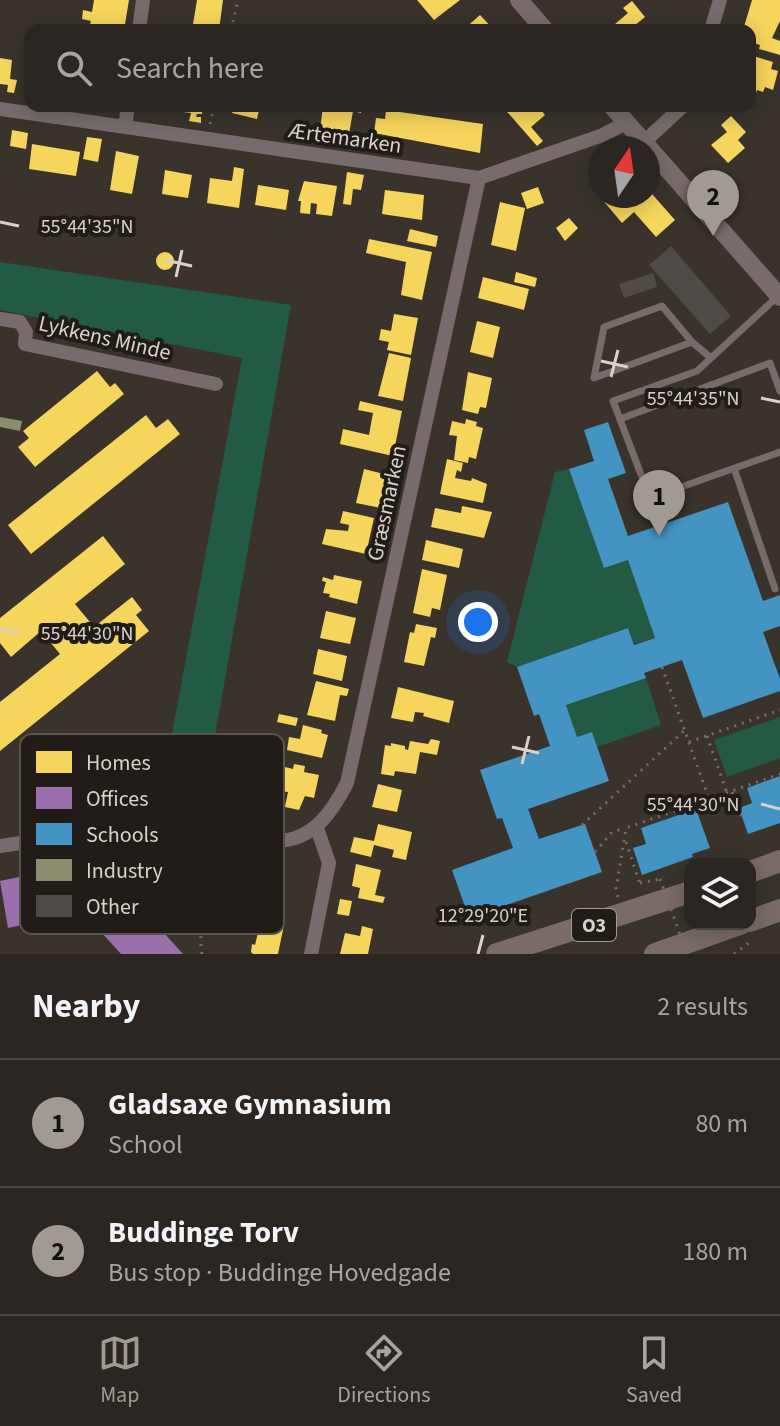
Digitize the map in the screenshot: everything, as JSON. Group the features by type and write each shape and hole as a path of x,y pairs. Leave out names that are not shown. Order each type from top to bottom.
{"main road":[{"path":"756,870 780,861"},
{"name":"O3","path":"497,954 684,894"},
{"path":"756,919 780,910"},
{"path":"655,954 723,930"}],"street":[{"path":"140,24 143,0"},
{"path":"519,0 540,24"},
{"path":"713,24 720,0"},
{"name":"Ærtemarken","path":"0,109 479,178 603,135 627,122"},
{"path":"125,127 127,112"},
{"path":"618,112 640,136"},
{"path":"650,136 676,112"},
{"path":"660,158 779,297"},
{"name":"Græsmarken","path":"317,828 334,808 347,783 479,178"},
{"name":"Lykkens Minde","path":"0,319 20,322 26,332 25,344 216,384"},
{"path":"284,840 317,828 329,863 311,954"},
{"path":"0,846 20,843"}],"lane":[{"path":"779,297 697,371 613,401 650,498 780,452"},
{"path":"692,342 594,378 604,327 662,306 692,342 711,358"},
{"path":"620,419 770,363 780,391"},
{"path":"734,468 775,589"}],"path":[{"path":"232,24 238,0"},
{"path":"662,667 709,799"},
{"path":"689,743 780,710"},
{"path":"582,825 685,730"},
{"path":"707,736 742,817"},
{"path":"595,852 612,832 780,774"},
{"path":"619,899 616,889 626,828"},
{"path":"625,838 640,883 660,879 687,954"},
{"path":"200,934 202,954"}],"green space":[{"path":"0,262 291,305 215,734 172,734 242,358 0,310"},
{"path":"569,469 604,568 628,560 655,638 634,644 628,628 517,667 507,662 555,472"},
{"path":"646,678 661,725 597,747 592,732 577,737 566,705"},
{"path":"780,717 780,758 727,777 714,740"}],"building: Homes":[{"path":"94,0 129,0 125,24 90,24 91,21 82,19 83,10 92,12"},
{"path":"197,0 223,0 220,24 193,24"},
{"path":"417,0 460,0 434,20"},
{"path":"752,0 780,0 780,21 772,38 780,41 780,55 759,49 756,24 745,24"},
{"path":"632,1 645,17 636,24 615,24 628,13 623,8"},
{"path":"480,15 488,24 470,24"},
{"path":"756,57 773,62 771,69 778,71 773,90 765,87 763,92 757,90 756,93"},
{"path":"0,58 12,60 10,79 17,80 14,93 7,92 8,85 0,84"},
{"path":"183,112 202,112 196,117 201,117 201,123 189,121 191,113"},
{"path":"232,112 259,112 257,119"},
{"path":"322,112 353,112 349,134 320,130"},
{"path":"386,112 400,112 483,124 480,153 374,133 376,118 385,119"},
{"path":"507,112 543,112 545,115 531,127 543,141 537,146"},
{"path":"731,116 746,132 738,140 745,148 728,163 711,145 727,132 721,125"},
{"path":"12,130 28,133 26,149 10,146"},
{"path":"87,137 102,139 98,162 83,159"},
{"path":"32,144 80,152 76,176 29,169"},
{"path":"116,151 139,156 132,194 110,190"},
{"path":"234,167 244,169 239,208 207,203 210,178 232,181"},
{"path":"165,170 192,175 188,198 162,194"},
{"path":"347,172 364,175 361,190 353,189 351,205 343,204"},
{"path":"304,181 337,186 332,216 316,214 317,204 311,203 310,214 300,213 301,201 298,201"},
{"path":"258,185 289,190 286,210 255,205"},
{"path":"538,187 544,203 527,209 521,193"},
{"path":"385,190 424,195 422,220 382,214"},
{"path":"500,202 525,208 516,251 491,245"},
{"path":"660,203 675,220 656,237 634,212 622,223 609,208 660,208"},
{"path":"569,218 578,228 565,241 556,228"},
{"path":"410,229 438,236 436,247 407,241"},
{"path":"369,239 432,252 422,300 401,295 406,262 366,253"},
{"path":"165,252 174,261 165,270 156,261"},
{"path":"516,272 537,278 535,287 514,282"},
{"path":"483,277 529,289 524,310 478,298"},
{"path":"394,314 418,318 411,355 387,350 389,342 379,340 381,329 391,331"},
{"path":"477,321 500,327 493,358 470,352"},
{"path":"389,353 411,358 403,401 378,396"},
{"path":"97,371 110,387 115,383 124,394 35,467 18,447 29,438 23,431"},
{"path":"468,372 492,378 486,408 480,407 478,414 462,410"},
{"path":"360,401 402,411 393,456 340,444 343,429 369,435 373,413 358,410"},
{"path":"146,415 156,428 168,419 180,434 31,554 8,525"},
{"path":"466,419 477,422 476,426 483,428 476,459 469,457 468,463 454,460 457,436 449,435 452,421 465,424"},
{"path":"447,459 463,463 461,472 457,470 455,478 471,481 472,478 487,484 483,503 440,494"},
{"path":"364,469 388,475 381,508 356,503"},
{"path":"462,506 492,512 484,538 431,527 435,508 461,513"},
{"path":"343,511 374,518 366,554 322,544 326,529 348,531 349,525 340,523"},
{"path":"103,536 125,564 75,604 94,627 132,597 142,610 136,615 149,631 0,751 0,702 60,654 41,631 11,657 0,643 0,618"},
{"path":"426,540 463,549 459,568 422,560"},
{"path":"422,569 447,575 440,610 432,608 430,617 413,613"},
{"path":"334,575 362,581 357,604 323,593 326,582 322,581 323,577 333,580"},
{"path":"326,611 356,618 350,644 320,638"},
{"path":"416,624 437,628 435,638 431,637 424,666 404,662 410,632 414,633"},
{"path":"318,649 347,656 342,681 313,674"},
{"path":"316,681 349,689 347,696 340,695 335,721 307,715"},
{"path":"398,687 454,701 449,723 415,712 413,722 391,718"},
{"path":"279,714 298,718 296,726 277,722"},
{"path":"303,725 322,730 321,733 328,735 322,758 287,750 289,737 300,739"},
{"path":"431,739 440,741 437,755 420,752 416,774 395,771 394,776 381,774 385,745 405,746 408,750 410,741 428,744"},
{"path":"294,764 305,766 304,772 319,775 314,798 305,796 299,810 285,807 288,792 284,792 285,767 293,769"},
{"path":"378,784 402,790 397,812 372,807"},
{"path":"378,824 412,832 406,860 392,857 394,850 374,845 371,857 350,852 354,837 374,841"},
{"path":"356,864 381,870 375,895 385,897 383,903 358,898 360,888 352,886"},
{"path":"340,899 352,901 349,916 337,914"},
{"path":"362,926 373,929 368,954 340,954 345,933 360,936"},
{"path":"258,934 282,934 278,954 253,954 252,944 255,945"}],"building: Offices":[{"path":"20,877 20,925 8,928 0,881"},
{"path":"103,934 165,934 183,954 121,954"}],"building: Schools":[{"path":"608,422 626,473 608,479 628,536 728,502 763,601 780,595 780,626 763,632 780,679 780,691 703,718 682,660 644,673 646,678 566,705 577,737 592,732 609,781 528,809 539,839 585,824 602,872 469,918 452,870 513,848 502,818 497,819 480,770 550,746 539,714 534,716 517,667 628,628 634,645 655,638 628,560 604,568 569,469 594,461 584,430"},
{"path":"780,776 780,823 748,834 739,808 752,803 747,788"},
{"path":"696,809 710,848 642,875 633,848 646,844 641,828"}],"building: Industry":[{"path":"0,417 22,421 20,431 0,427"}],"building: Other":[{"path":"671,246 731,316 710,334 649,265"},
{"path":"653,273 657,287 624,298 619,284"}],"place":[{"name":"Buddinge Torv","path":"713,236"},
{"name":"Gladsaxe Gymnasium","path":"659,536"}]}
